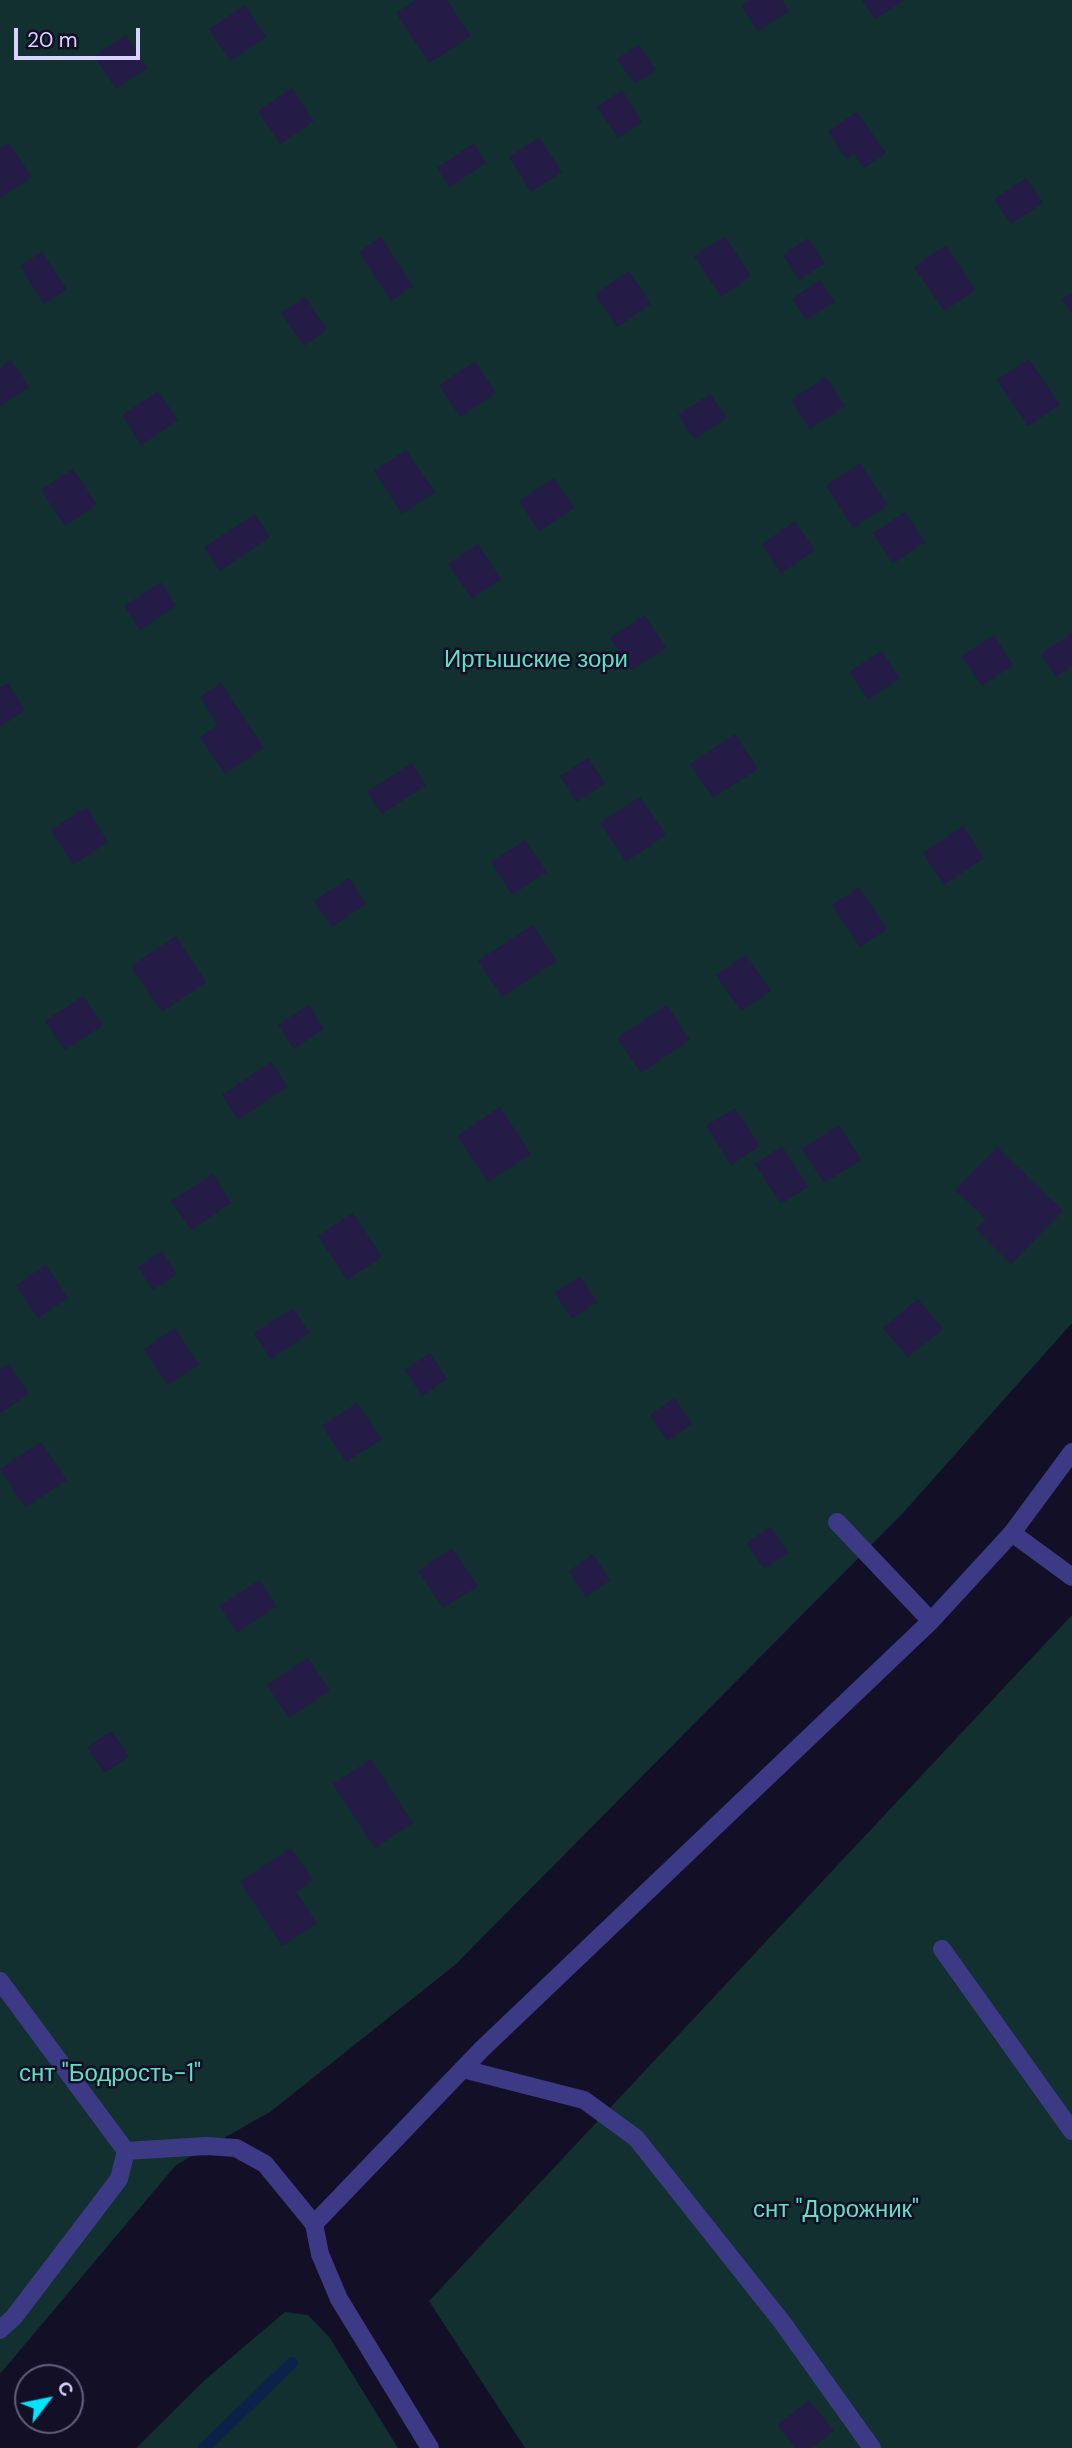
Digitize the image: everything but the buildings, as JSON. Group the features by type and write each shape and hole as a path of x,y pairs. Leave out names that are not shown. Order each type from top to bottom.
{"street":[{"path":"314,2224 463,2069 931,1621 1012,1533 1072,1452"},
{"path":"837,1522 931,1621"},
{"path":"1012,1533 1072,1577"},
{"path":"942,1949 1072,2131"},
{"path":"0,1982 126,2151"},
{"path":"463,2069 584,2100 636,2138 782,2322 872,2448"},
{"path":"126,2151 206,2146 236,2148 265,2164 314,2224 320,2254 339,2299 430,2448"},
{"path":"0,2330 14,2317 119,2179 126,2151"}],"green space":[{"name":"Иртышские зори","path":"0,0 1072,0 1072,1323 903,1513 455,1965 270,2112 176,2165 0,2374"},
{"name":"снт \"Дорожник\"","path":"1072,1615 1072,2448 525,2448 429,2301"},
{"path":"285,2312 308,2315 330,2338 398,2448 136,2448 206,2379"}],"waterway":[{"path":"204,2448 292,2363"}],"park label":[{"name":"снт \"Бодрость-1\"","path":"110,2075"}]}
